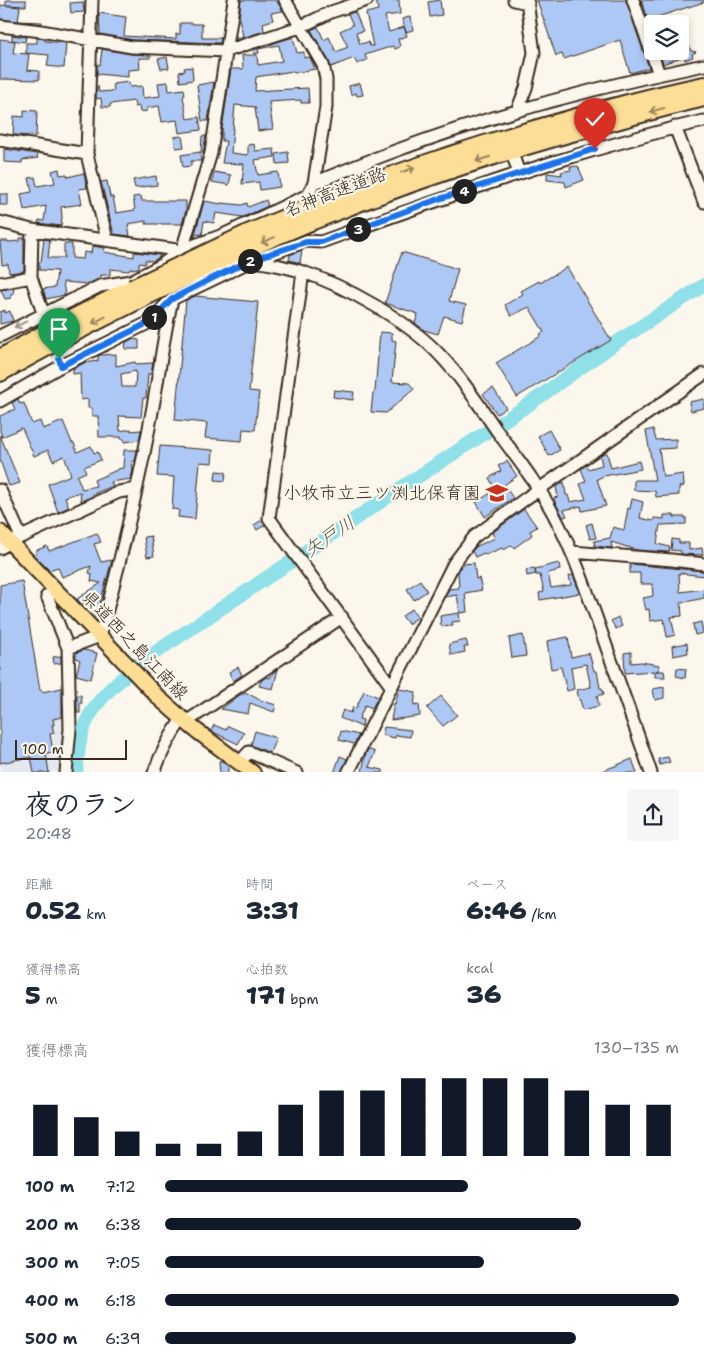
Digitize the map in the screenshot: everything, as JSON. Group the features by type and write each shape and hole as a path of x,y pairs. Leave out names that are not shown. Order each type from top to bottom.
{"highway":[{"name":"名神高速道路","path":"0,373 66,337 137,293 248,233 311,207 402,171 476,146 568,119 704,85"},
{"name":"名神高速道路","path":"311,207 408,185 480,160 572,132 704,98"},
{"name":"名神高速道路","path":"0,358 61,324 137,293"}],"main road":[{"name":"県道西之島江南線","path":"8,540 145,684 184,721 253,772"}],"street":[{"path":"92,0 87,154 107,240"},
{"path":"68,648 100,636 121,558 154,402 181,250 211,154 234,0"},
{"path":"285,0 323,65 326,79 326,107 306,242"},
{"path":"331,12 332,0"},
{"path":"0,26 41,31 132,47 226,51 300,27 331,12 367,0"},
{"path":"514,0 528,2 534,53 526,88 518,111"},
{"path":"633,0 659,74"},
{"path":"314,183 396,151 500,116 704,64"},
{"path":"500,116 504,130"},
{"path":"0,401 60,363 148,323 172,299 251,260 306,242 321,242 436,200 595,149 704,121"},
{"path":"675,127 704,202"},
{"path":"0,140 87,154"},
{"path":"514,159 519,173"},
{"path":"0,336 44,317 100,286 131,281 160,266 181,250 311,207"},
{"path":"0,222 32,230 251,260 303,272 333,284 412,330 451,368 539,490 554,515 572,552 651,772"},
{"path":"32,230 32,277 44,317"},
{"path":"303,272 269,518 391,686"},
{"path":"0,282 32,277"},
{"path":"348,772 454,564 474,537 704,374"},
{"path":"0,490 8,540 119,492 136,488"},
{"path":"572,552 704,564"},
{"path":"55,590 47,596 68,648 70,729 66,772"},
{"path":"154,772 172,732 184,721 342,617"},
{"path":"239,762 248,752 297,772"}],"shaded area":[{"path":"66,688 60,772 0,772 0,698"}],"building":[{"path":"6,0 26,0 26,6 6,5"},
{"path":"241,0 276,0 283,11 271,13 273,20 263,23 264,31 236,40 236,37 243,36 239,19"},
{"path":"376,0 399,0 400,14 385,16 389,32 404,27 407,36 398,39 400,47 395,49 393,46 365,55 367,60 357,64 354,58 331,67 311,30 318,27 324,40 329,37 336,52 348,47 340,31 353,25 348,14 355,12 363,31 356,33 360,44 368,42 370,46 373,46 366,13 378,10"},
{"path":"440,0 442,15 430,17 428,2"},
{"path":"537,0 626,0 644,53 644,60 646,60 649,68 630,73 620,40 564,59 562,54 556,56"},
{"path":"641,0 704,0 704,2 664,15 646,15"},
{"path":"83,2 84,12 71,13 70,3"},
{"path":"0,5 20,7 18,21 42,22 42,24 0,19"},
{"path":"99,13 126,17 124,36 176,39 176,34 180,34 180,23 193,23 202,24 202,38 221,38 220,43 133,40 100,34"},
{"path":"410,17 413,30 406,32 402,19"},
{"path":"12,35 26,37 25,42 12,40"},
{"path":"293,37 297,53 304,52 304,58 310,57 315,69 256,77 255,91 308,88 309,103 301,103 301,100 269,102 273,129 258,131 255,107 235,105 231,153 248,155 248,145 254,144 255,151 274,149 275,157 255,160 258,175 278,172 280,187 260,190 259,182 242,184 244,164 222,163 226,141 222,141 222,129 231,69 243,69 242,55 257,55 258,65 282,61 279,45 258,49 259,53 254,54 253,50"},
{"path":"37,38 45,39 45,41 66,43 64,68 47,66 49,55 26,53 26,43 37,43"},
{"path":"0,39 15,41 13,53 29,54 27,70 39,71 39,80 0,79"},
{"path":"689,46 691,51 696,52 692,54 693,57 689,58"},
{"path":"102,49 150,55 150,58 139,58 140,69 128,70 128,77 97,74 97,65 100,65"},
{"path":"167,57 169,68 161,69 158,59"},
{"path":"662,60 674,60 663,64"},
{"path":"192,67 193,80 180,82 179,72 185,71 184,68"},
{"path":"129,82 130,87 142,86 143,98 160,96 158,83 168,82 169,91 184,89 185,95 183,96 187,119 199,117 201,130 179,133 177,120 162,122 159,106 147,108 147,111 140,112 139,106 135,107 134,101 102,107 101,98 96,99 97,86 99,92 114,91 113,84"},
{"path":"214,82 208,121 202,121 197,85"},
{"path":"360,83 363,95 357,96 356,93 351,95 349,86"},
{"path":"24,110 37,111 36,136 13,135 14,116 24,117"},
{"path":"182,136 184,147 176,148 174,137"},
{"path":"202,136 206,136 203,153 201,153"},
{"path":"4,149 37,154 38,158 22,160 22,163 4,162"},
{"path":"200,152 201,161 191,161 191,166 183,167 181,155"},
{"path":"288,152 289,163 277,164 276,154"},
{"path":"578,166 584,180 566,187 565,182 547,180 547,173 562,175 561,172 571,170 570,167"},
{"path":"59,169 60,175 67,174 68,177 84,173 87,188 79,189 82,204 61,207 61,226 38,223 39,220 44,221 46,206 24,210 21,194 32,192 29,178 35,177 37,186 55,183 52,171"},
{"path":"214,172 231,175 229,185 212,182"},
{"path":"156,176 157,185 135,188 133,180"},
{"path":"107,181 116,213 135,210 133,197 141,196 142,201 186,201 186,210 182,224 146,224 146,221 128,224 130,236 114,234 101,182"},
{"path":"0,194 8,194 8,205 0,205"},
{"path":"266,200 268,206 243,217 216,213 214,223 204,221 202,235 197,234 194,238 204,201 242,205 247,203 248,207"},
{"path":"20,238 24,238 24,271 9,273 8,264 2,265 0,241 20,241"},
{"path":"44,239 50,240 48,258 64,258 64,244 72,244 72,258 83,259 84,252 91,253 92,246 105,248 104,252 134,257 134,252 160,255 153,261 145,260 145,264 139,263 139,268 130,269 129,271 110,269 110,275 101,275 101,278 88,284 63,282 65,295 46,299 43,289 55,287 57,271 39,270"},
{"path":"302,250 300,263 289,260 290,255"},
{"path":"402,252 458,269 449,301 466,305 462,321 444,316 438,334 424,330 415,323 418,314 385,303"},
{"path":"567,267 611,340 517,397 496,363 541,336 540,334 544,332 529,307 511,316 505,305 523,294 521,291 539,281 540,283"},
{"path":"13,288 14,293 11,294 11,298 5,299 1,290"},
{"path":"195,296 258,302 249,391 259,392 255,430 243,429 242,441 205,438 207,423 175,420 186,300"},
{"path":"5,310 5,313 10,311 13,321 0,324 0,312"},
{"path":"380,332 392,333 392,340 396,341 392,382 409,383 414,389 386,413 371,412 373,393 375,391"},
{"path":"132,339 139,340 139,349 125,349 126,342"},
{"path":"116,354 116,366 135,362 136,364 153,363 151,374 148,374 146,398 143,398 141,417 119,416 120,431 141,430 139,440 124,442 124,439 121,439 121,437 99,437 98,416 92,416 92,408 88,408 88,399 81,400 80,373 73,374 73,369 84,363 98,361 98,356","holes":["136,371 135,387 122,387 121,374"]},
{"path":"493,388 506,408 497,414 483,394"},
{"path":"334,390 354,392 353,400 333,397"},
{"path":"18,399 20,404 24,403 32,424 40,421 43,429 63,421 77,452 91,446 94,453 98,452 101,460 84,467 86,472 77,476 82,489 96,486 94,480 123,468 124,450 137,450 135,461 132,461 131,479 111,482 113,486 81,501 80,492 65,497 69,507 58,512 48,484 71,475 64,456 53,461 48,450 34,456 22,428 2,437 0,416 15,409 12,403"},
{"path":"704,399 704,408 691,411 689,402"},
{"path":"653,429 656,440 676,439 676,448 659,449 663,477 683,474 684,486 679,487 679,495 656,497 655,491 634,490 634,480 655,480 646,431"},
{"path":"549,430 560,450 549,456 538,436"},
{"path":"0,435 20,483 9,486 0,460"},
{"path":"160,446 213,450 212,463 200,462 195,519 178,517 179,510 172,509 174,477 157,476"},
{"path":"603,453 607,453 611,468 639,461 641,469 597,479 606,506 582,511 581,506 564,510 567,516 563,517 554,500 554,498 558,497 556,487 564,482 566,495 568,495 570,502 586,499 580,484 586,481 581,469 586,465 588,469 602,465 600,456"},
{"path":"507,461 517,476 504,485 513,498 485,517 476,502 496,490 489,478 501,471 498,466"},
{"path":"216,471 226,472 225,481 215,480"},
{"path":"632,499 643,502 640,518 653,521 654,518 664,519 664,515 686,517 686,524 660,525 657,544 670,547 669,552 637,550 611,542 612,548 595,546 594,541 610,538 613,527 624,530 628,508 630,509"},
{"path":"524,509 537,527 530,531 532,535 514,548 512,545 504,550 502,548 475,557 472,551 477,546 495,538 492,533"},
{"path":"262,520 265,525 257,530 254,525"},
{"path":"592,523 596,538 590,539 586,525"},
{"path":"97,533 101,542 94,544 101,562 112,560 96,618 87,602 82,605 77,599 101,583 91,581 92,574 89,573 91,566 62,577 58,567 49,570 37,558 35,551 47,546 49,551"},
{"path":"151,536 154,556 147,557 144,537"},
{"path":"672,539 679,540 679,543 689,543 689,550 702,548 703,555 681,554 681,551 671,550"},
{"path":"474,563 476,579 479,578 482,590 465,593 467,612 460,613 457,595 445,597 449,589 459,588 458,573 462,564"},
{"path":"559,563 560,570 548,573 551,588 571,585 569,576 573,575 580,593 540,600 539,593 544,592 540,575 536,575 535,569"},
{"path":"630,564 704,571 704,576 679,573 680,592 704,589 704,598 681,603 682,616 671,617 675,635 667,637 664,619 650,621 649,609 646,610 643,598 653,596 652,584 640,584 640,573 630,573"},
{"path":"534,568 536,574 527,576 526,570"},
{"path":"420,580 427,591 414,600 407,589"},
{"path":"22,581 40,690 42,692 62,688 62,717 53,719 54,733 50,734 53,752 46,753 49,772 34,772 31,757 0,763 0,585"},
{"path":"412,609 418,617 408,624 402,616"},
{"path":"459,613 460,621 452,622 453,625 441,626 440,616"},
{"path":"618,617 622,626 616,629 611,621"},
{"path":"701,622 703,633 695,635 693,624"},
{"path":"523,635 526,656 512,658 509,638"},
{"path":"568,637 571,657 589,653 594,671 597,671 600,688 602,688 604,694 597,696 599,706 583,710 579,700 577,690 591,687 586,664 571,667 574,689 567,691 561,667 551,669 547,641"},
{"path":"466,640 468,647 464,647 465,652 451,655 449,644"},
{"path":"687,643 688,653 673,656 672,646"},
{"path":"84,650 97,653 91,679 76,675 80,660 76,658 76,653"},
{"path":"631,652 631,663 641,662 659,665 659,670 656,671 664,671 665,677 655,677 655,671 625,673 624,653"},
{"path":"61,656 61,663 54,664 53,657"},
{"path":"238,667 242,675 233,681 229,672"},
{"path":"677,668 686,669 685,678 676,676"},
{"path":"278,669 273,689 259,686 261,681 266,677 270,678"},
{"path":"664,687 664,698 655,700 653,689"},
{"path":"399,689 416,692 414,705 419,704 420,716 391,720"},
{"path":"364,691 378,697 372,708 365,705 359,719 363,720 362,727 340,718 343,710 351,713 353,707 356,708"},
{"path":"245,692 260,700 276,705 274,712 250,703 248,714 221,709"},
{"path":"77,695 81,695 80,713 77,713"},
{"path":"441,696 457,715 443,726 427,708"},
{"path":"214,725 226,730 228,726 244,733 238,744 211,731"},
{"path":"384,727 411,730 410,737 396,735 395,738 382,735"},
{"path":"255,731 276,738 270,753 251,745"},
{"path":"341,731 359,735 354,744 339,740"},
{"path":"368,749 375,752 369,767 383,770 383,772 362,772"},
{"path":"340,756 347,759 341,772 334,772"},
{"path":"668,757 670,762 660,765 658,759"},
{"path":"632,759 637,772 600,772"},
{"path":"219,761 222,761 228,765 228,772 220,772"}],"waterway":[{"name":"矢戸川","path":"76,772 80,741 89,716 115,684 147,658 525,407 611,346 704,285"}],"tunnel":[{"path":"51,337 59,359"}],"place":[{"name":"小牧市立三ツ渕北保育園","path":"497,493"}],"route":[{"path":"59,359 61,366 148,323 172,299 251,260 306,242 321,242 436,200 595,149"}]}
